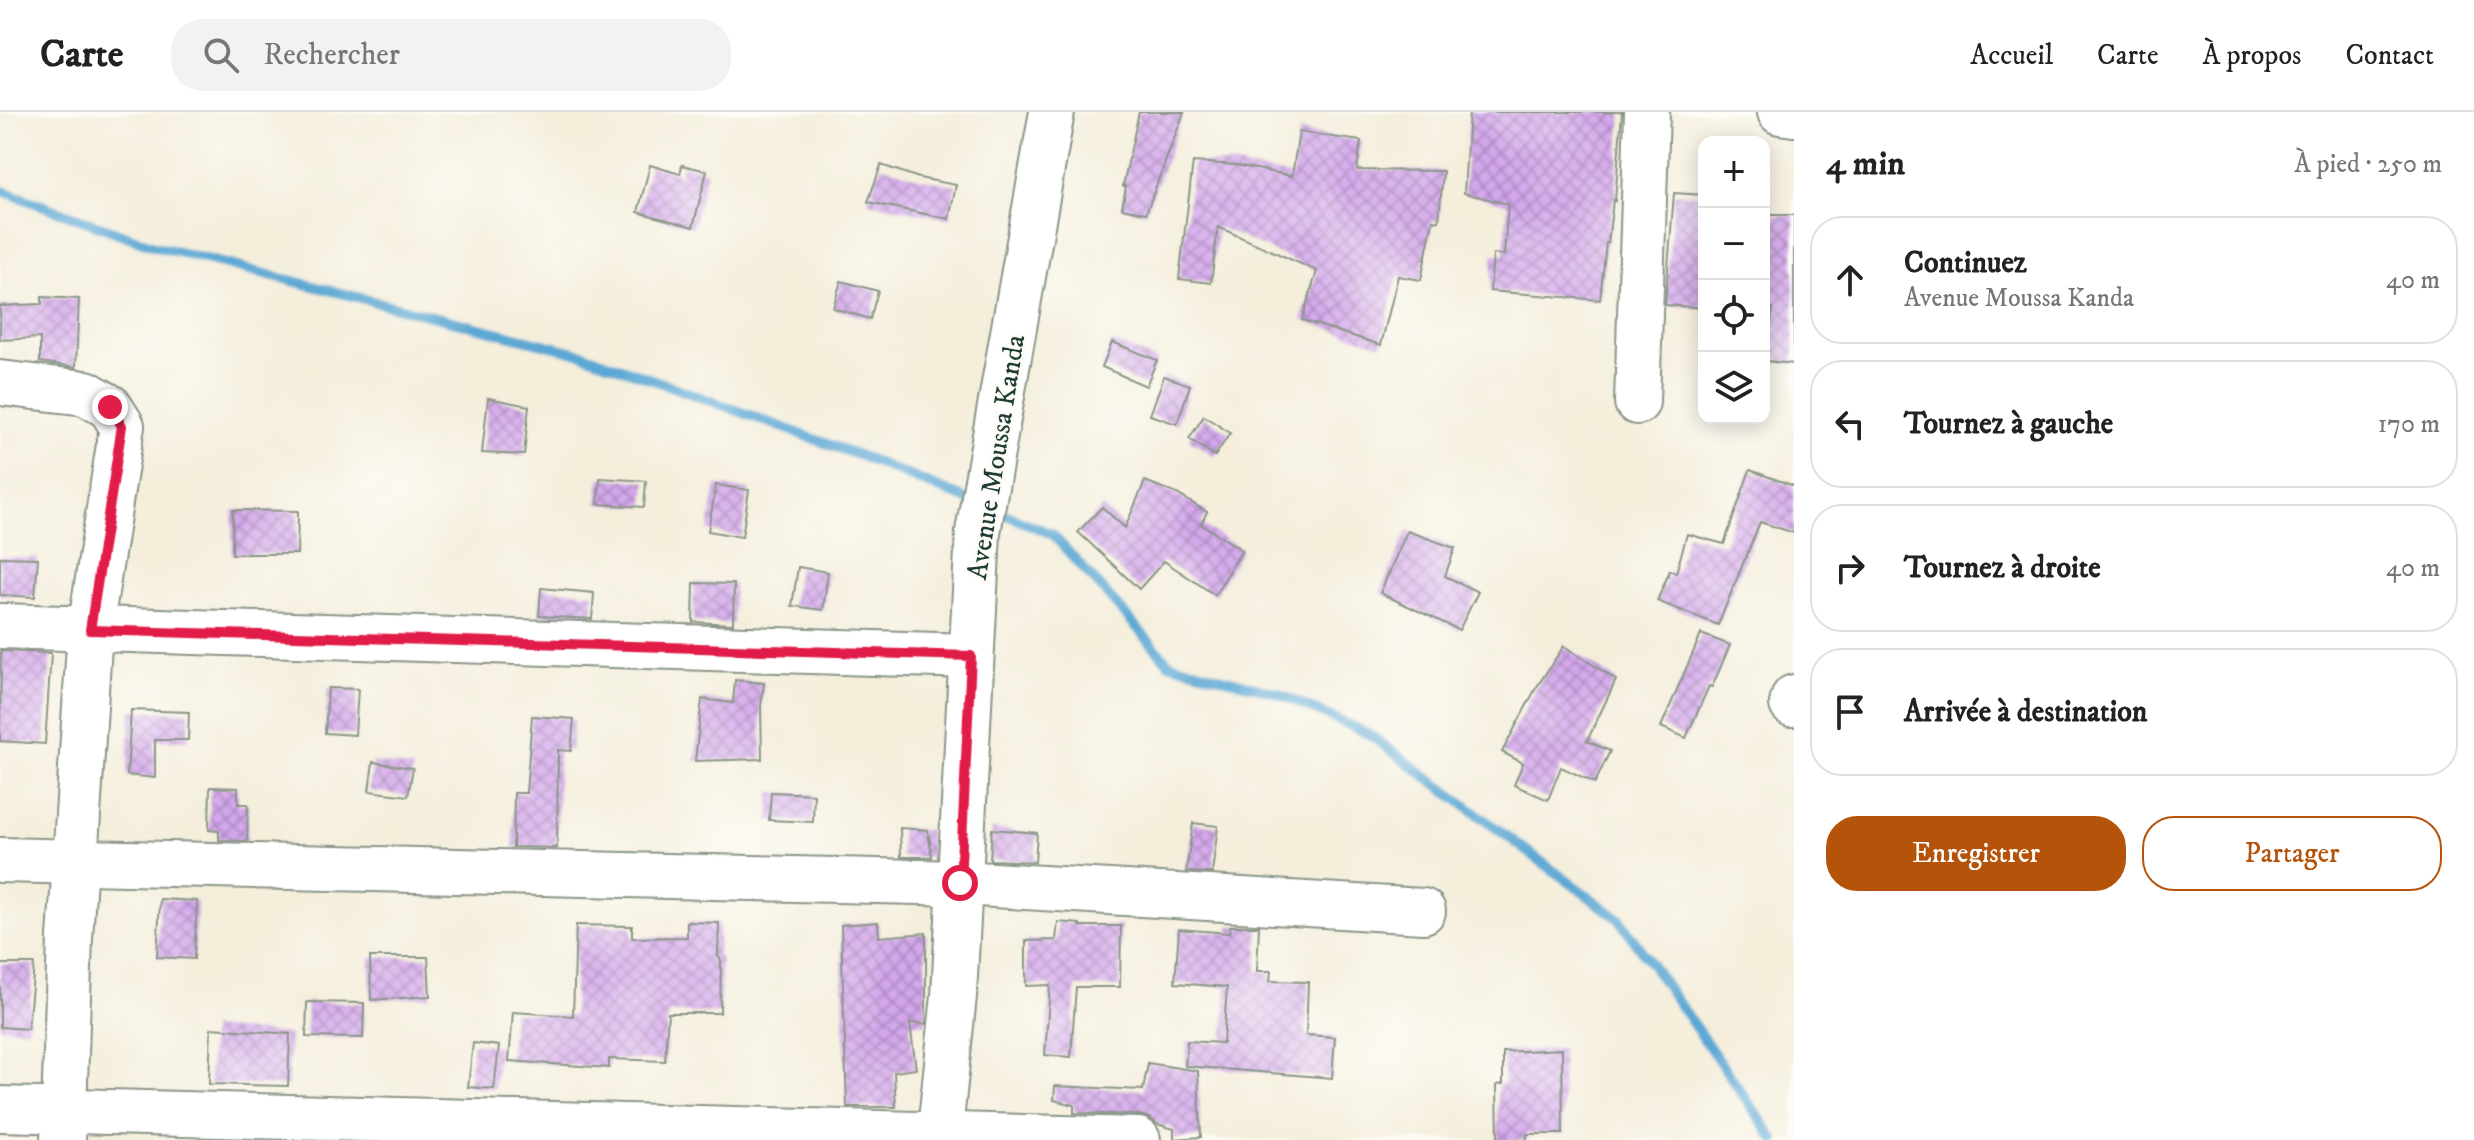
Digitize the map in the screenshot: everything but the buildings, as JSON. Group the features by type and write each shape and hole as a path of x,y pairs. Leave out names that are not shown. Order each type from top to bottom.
{"street":[{"name":"Avenue Moussa Kanda","path":"939,1137 954,996 978,532 1052,112"},
{"path":"1637,402 1647,112"},
{"path":"1780,112 1794,114"},
{"path":"0,383 86,393 110,407 122,426 90,630 70,938 64,1126"},
{"path":"0,626 971,656"},
{"path":"0,860 960,883 1423,911"},
{"path":"0,1109 64,1126 1138,1140"}],"waterway":[{"path":"0,190 154,246 583,354 863,457 973,502"},
{"path":"992,509 1052,534 1169,663 1277,693 1369,734 1619,919 1775,1140"}],"route":[{"path":"110,407 122,426 90,630 971,656 960,883"}]}
